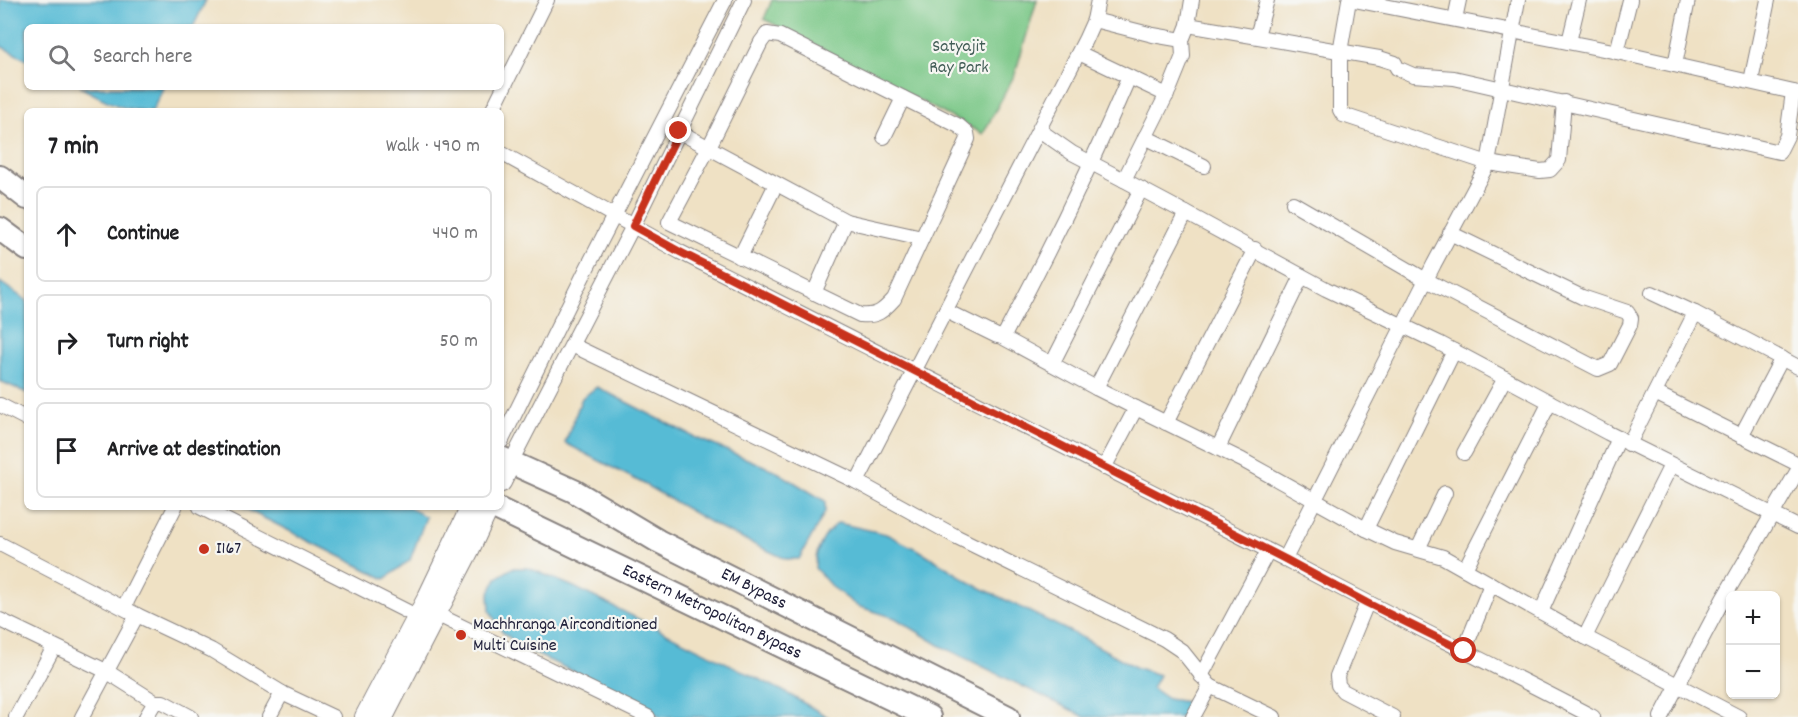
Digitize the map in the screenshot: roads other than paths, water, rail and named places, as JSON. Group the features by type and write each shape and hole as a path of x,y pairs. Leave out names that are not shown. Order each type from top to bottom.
{"main road":[{"path":"0,177 24,196"},
{"path":"0,229 24,247"},
{"name":"EM Bypass","path":"506,460 574,491 658,541 1008,717"},
{"path":"383,717 470,510"},
{"path":"365,717 487,510"},
{"name":"Eastern Metropolitan Bypass","path":"500,510 928,717"}],"street":[{"path":"504,87 547,0"},
{"path":"857,482 1079,53 1094,20 1098,0"},
{"path":"1124,180 1167,95 1183,56 1182,40 1188,25 1192,0"},
{"path":"1257,36 1267,0"},
{"path":"1349,0 1340,52 1340,110 1343,115 1488,163 1540,171 1550,170 1558,160 1564,102"},
{"path":"1188,25 1379,58 1395,63 1397,68 1413,75 1454,78 1779,152 1787,136 1795,92 1617,52 1455,20 1405,5 1354,0"},
{"path":"1455,20 1459,0"},
{"path":"1285,559 1402,326 1488,163 1518,0"},
{"path":"1569,42 1579,0"},
{"path":"1617,52 1630,0"},
{"path":"1675,65 1688,0"},
{"path":"1751,81 1768,0"},
{"path":"504,436 662,123 735,2"},
{"path":"506,460 572,345 633,226 679,131 735,2"},
{"path":"1094,20 1182,40"},
{"path":"767,34 780,36 959,126 967,133 968,140 894,299 883,311 872,317 860,315 669,222 709,147 767,34"},
{"path":"1079,53 1167,95"},
{"path":"1002,337 1050,251 1092,163 1129,76"},
{"path":"493,108 502,90"},
{"path":"884,137 903,98"},
{"path":"662,123 846,221 922,238"},
{"path":"1039,130 1072,153 1302,276 1454,351 1671,465 1798,527"},
{"path":"1145,137 1204,166"},
{"path":"504,155 680,252 1593,717"},
{"path":"740,256 776,184"},
{"path":"1052,364 1141,189"},
{"path":"1293,203 1426,280 1598,369 1610,364 1630,325 1631,318 1627,312 1582,297 1450,233"},
{"path":"1096,388 1186,213"},
{"path":"814,293 846,221"},
{"path":"1166,423 1255,249"},
{"path":"1218,448 1302,276"},
{"path":"1652,293 1798,367"},
{"path":"946,311 1002,337 1096,388 1218,448 1366,529 1395,543 1443,557 1585,637 1739,717"},
{"path":"1541,612 1624,441 1655,393 1695,313"},
{"path":"561,319 580,329"},
{"path":"572,345 857,482 957,537 1164,639 1182,651 1205,681 1274,717"},
{"path":"1366,529 1454,351"},
{"path":"1741,436 1782,358"},
{"path":"1464,453 1505,378"},
{"path":"1655,393 1798,464"},
{"path":"1465,570 1550,402"},
{"path":"0,405 24,417"},
{"path":"1104,468 1136,408"},
{"path":"1585,637 1671,465"},
{"path":"1661,717 1723,599 1798,470"},
{"path":"1418,549 1445,493"},
{"path":"124,607 173,510"},
{"path":"206,510 648,717"},
{"path":"0,544 137,615 211,650 282,693 333,717"},
{"path":"1193,717 1205,681 1268,550"},
{"path":"1464,651 1491,584"},
{"path":"1367,603 1337,676 1338,685 1343,691 1393,717"},
{"path":"82,717 137,615"},
{"path":"0,620 106,671 155,702 163,702 191,717"},
{"path":"16,717 54,647"},
{"path":"269,717 282,693"},
{"path":"146,717 155,702"}],"water":[{"path":"0,0 206,0 194,24 24,24 24,58 0,46"},
{"path":"86,90 162,90 154,108 127,108 106,101"},
{"path":"0,282 24,299 24,392 0,381"},
{"path":"597,387 694,437 774,470 825,501 825,512 799,559 786,559 725,531 642,483 565,443 582,398"},
{"path":"248,510 414,510 426,517 410,560 385,579"},
{"path":"838,523 886,534 924,553 971,583 1085,639 1135,667 1159,675 1152,688 1168,699 1187,702 1186,711 1182,717 1085,717 941,646 895,618 857,606 831,586 815,568 821,543"},
{"path":"512,568 529,568 574,587 783,691 828,717 661,717 598,683 529,651 503,633 490,611 489,594 497,578"}],"place":[{"name":"I167","path":"204,549"},
{"name":"Machhranga Airconditioned Multi Cuisine","path":"461,635"}],"park label":[{"name":"Satyajit Ray Park","path":"959,57"}]}
